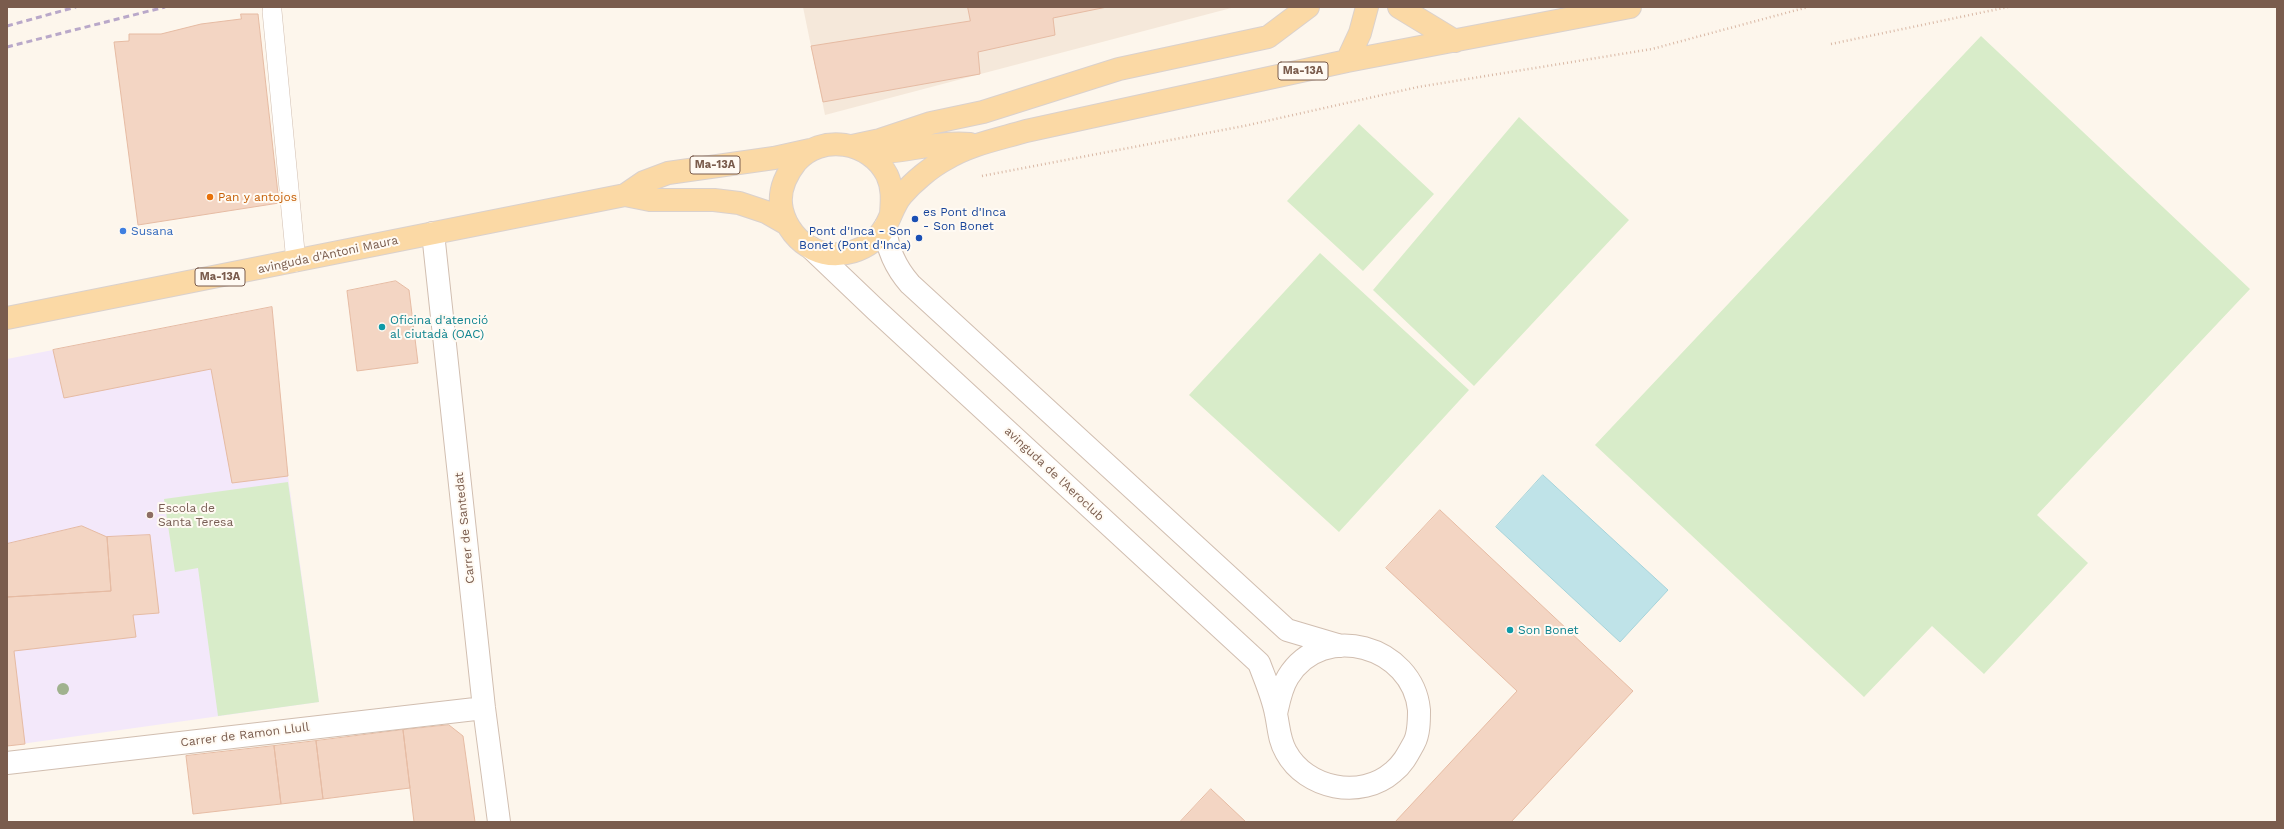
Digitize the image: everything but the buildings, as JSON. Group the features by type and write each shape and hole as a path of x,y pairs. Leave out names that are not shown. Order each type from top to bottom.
{"main road":[{"path":"888,221 892,199 887,175 880,164 860,149 880,140 931,123 982,112 1119,69 1268,37 1308,7"},
{"path":"1347,61 1360,33 1367,7"},
{"path":"1399,7 1455,41"},
{"name":"Ma-13A","path":"888,221 871,243 846,254 822,253 800,241 787,224 782,210 784,182 790,169 800,158 810,150 821,146 837,144 860,149 892,153 934,145 979,144 1026,131 1347,61 1630,7"},
{"path":"888,221 901,196 946,159 979,144"},
{"name":"avinguda d'Antoni Maura","path":"625,195 644,182 668,173 774,158 810,150"},
{"name":"avinguda d'Antoni Maura","path":"7,318 296,262 625,195 650,200 714,200 740,203 766,212 787,224"}],"street":[{"name":"avinguda de l'Aeroclub","path":"811,248 1259,663 1276,714 1278,734 1286,753 1299,769 1315,781 1335,787 1355,788 1375,784 1393,773 1407,758 1416,740 1419,720 1418,700 1410,681 1397,665 1380,653 1361,646 1340,646 1287,630 910,284 905,278 887,245 888,221"},
{"name":"Carrer de Santedat","path":"433,233 484,708 498,822"},
{"name":"avinguda de l'Aeroclub","path":"1276,714 1280,694 1289,675 1303,661 1315,654 1340,646"},
{"name":"Carrer de Ramon Llull","path":"7,763 484,708"}],"lane":[{"path":"272,11 296,262"}],"path":[{"path":"974,178 1244,126 1418,87 1652,49 1808,7"},
{"path":"1831,44 2008,7"}],"shaded area":[{"path":"803,7 1235,7 825,115"},
{"name":"Escola de Santa Teresa","path":"272,307 288,476 319,702 7,746 7,359"}],"green space":[{"path":"1981,36 2250,289 2037,515 2088,563 1984,674 1932,626 1864,697 1595,445"},
{"path":"1519,117 1629,220 1474,386 1373,290"},
{"path":"1359,124 1434,194 1363,271 1287,201"},
{"path":"1320,253 1469,390 1339,532 1189,395"},
{"path":"288,482 319,702 218,716 198,568 175,572 164,499"}],"water":[{"path":"1543,475 1668,590 1620,642 1496,527"}],"railway":[{"path":"7,26 76,7"},
{"path":"7,47 165,7"}],"place":[{"name":"Pan y antojos","path":"210,197"},
{"name":"es Pont d'Inca - Son Bonet","path":"915,219"},
{"name":"Susana","path":"123,231"},
{"name":"Pont d'Inca - Son Bonet (Pont d'Inca)","path":"919,238"},
{"name":"Oficina d'atenció al ciutadà (OAC)","path":"382,327"},
{"name":"Escola de Santa Teresa","path":"150,515"},
{"name":"Son Bonet","path":"1510,630"}]}
